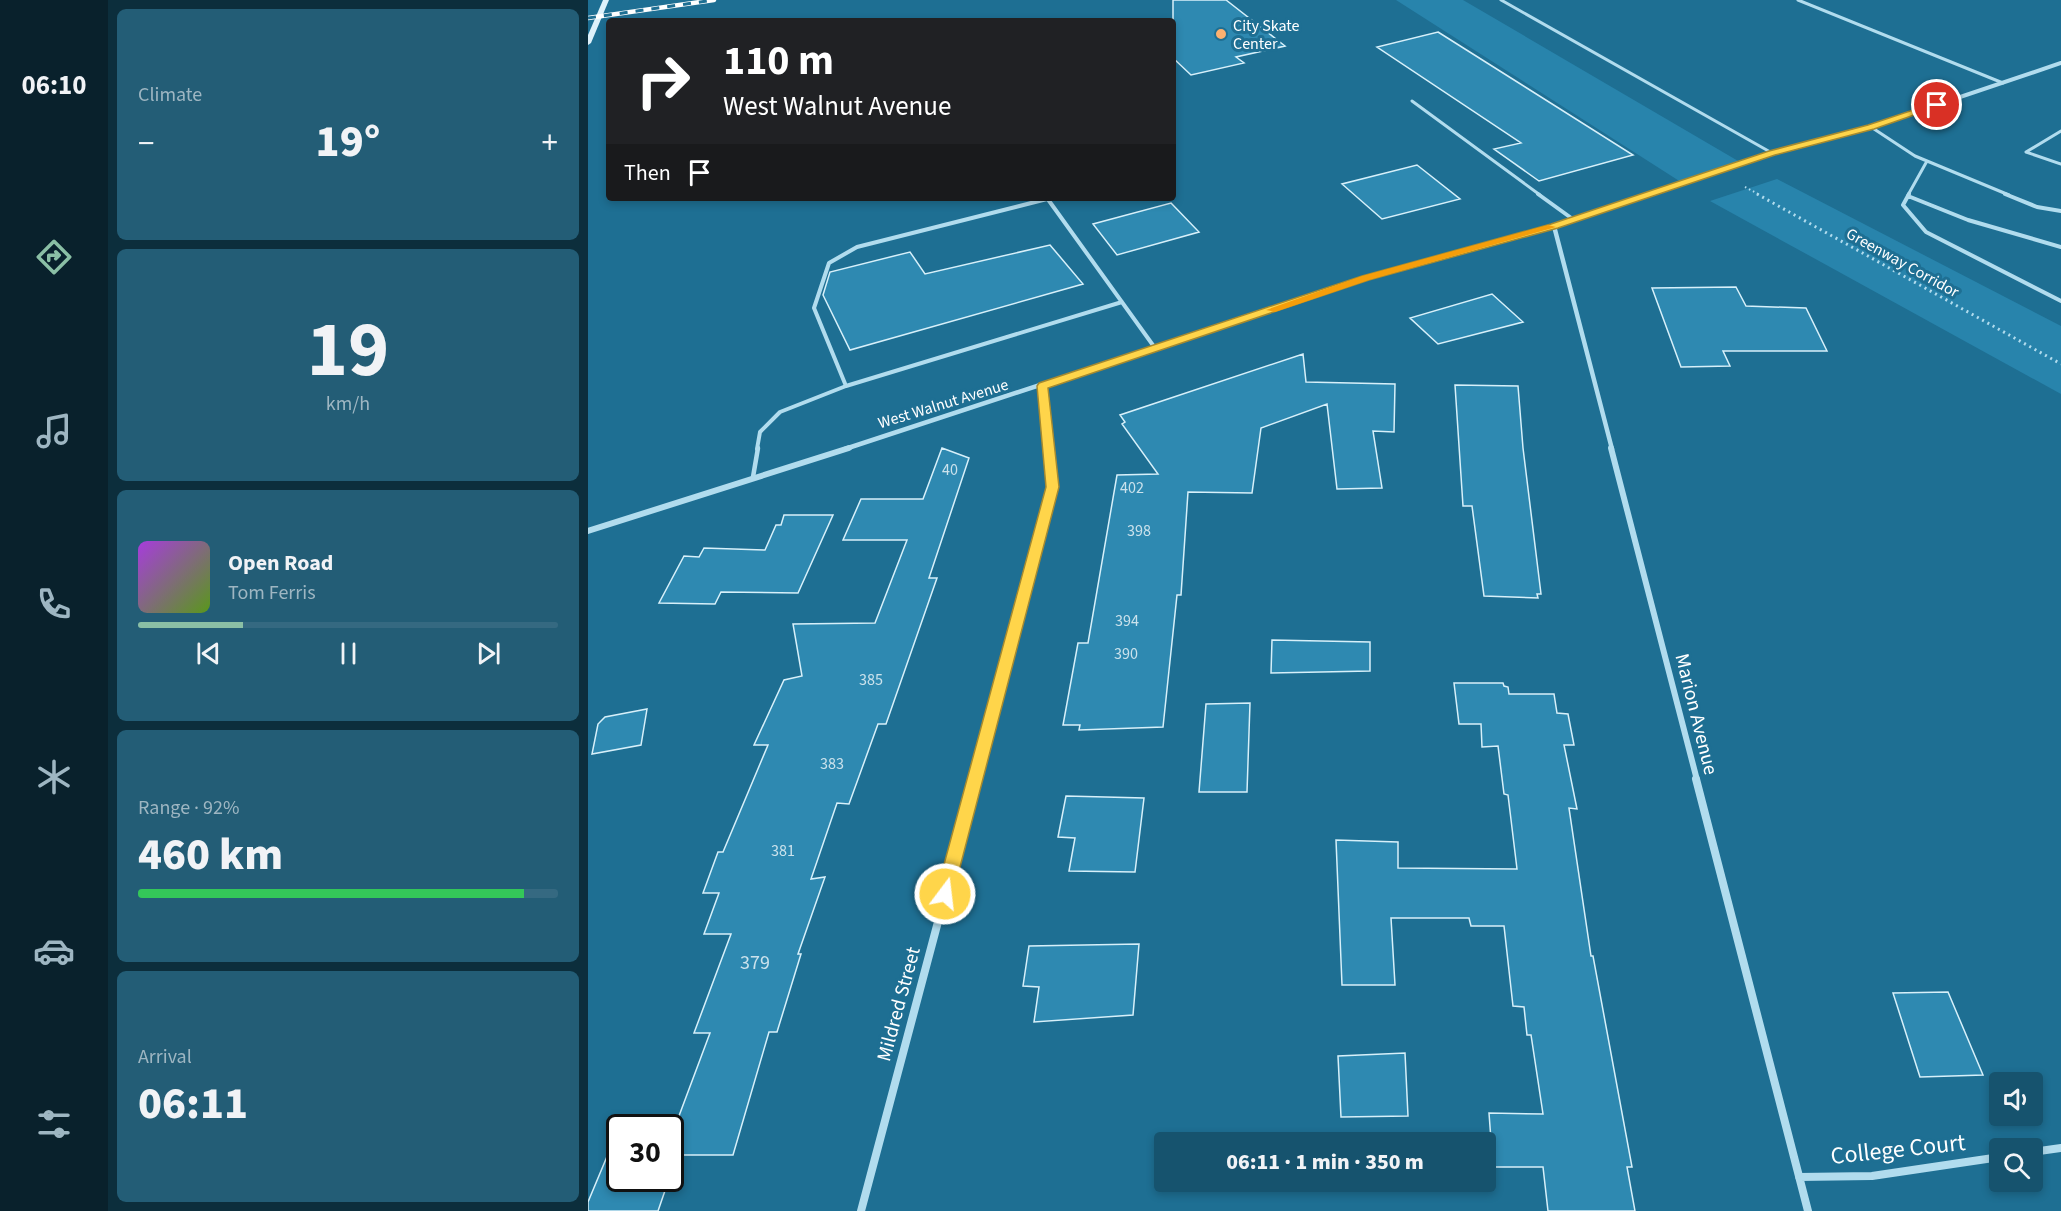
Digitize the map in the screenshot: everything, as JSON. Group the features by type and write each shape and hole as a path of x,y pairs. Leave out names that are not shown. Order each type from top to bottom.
{"street":[{"path":"588,43 606,0"},
{"name":"West Walnut Avenue","path":"588,531 1042,386 1366,278 1574,220 1772,153 1871,127 2061,63"},
{"name":"Marion Avenue","path":"1554,226 1808,1211"},
{"name":"Mildred Street","path":"861,1211 1053,487 1042,386"},
{"path":"2043,1150 2061,1148"},
{"name":"College Court","path":"1799,1177 1872,1176 1989,1159"}],"lane":[{"path":"1501,0 1772,153"},
{"path":"1798,0 2003,83"},
{"path":"1412,101 1574,220"},
{"path":"1871,127 1915,156 2037,207 2061,211"},
{"path":"2061,131 2026,152 2061,164"},
{"path":"1927,161 1903,205 1926,232 2061,300"},
{"path":"1908,196 1968,220 2061,247"},
{"path":"846,386 814,308 829,263 857,247 1039,201"},
{"path":"1048,201 1155,348"},
{"path":"753,477 760,432 780,412 846,386 1122,303"}],"path":[{"name":"Greenway Corridor","path":"1740,184 2061,364"}],"shaded area":[{"path":"1396,0 1463,0 1745,165 1684,184"},
{"path":"1777,179 2061,326 2061,394 1710,201"}],"building":[{"name":"City Skate Center","path":"1173,0 1226,0 1285,46 1236,57 1244,63 1191,75 1176,61 1176,18 1173,18"},
{"path":"1438,32 1633,155 1539,181 1494,149 1521,143 1377,47"},
{"path":"1417,165 1460,199 1382,219 1342,184"},
{"path":"1171,203 1199,232 1117,255 1093,224"},
{"path":"1050,245 1083,284 850,350 823,295 830,272 910,252 925,274"},
{"path":"1736,287 1746,306 1806,308 1827,351 1723,351 1730,366 1681,367 1652,288"},
{"path":"1492,294 1523,322 1438,344 1410,318"},
{"path":"1303,354 1306,382 1395,384 1394,432 1373,431 1382,488 1337,489 1327,404 1261,428 1252,493 1188,492 1181,595 1177,595 1163,727 1079,730 1080,725 1063,725 1078,643 1088,643 1117,475 1158,474 1122,424 1125,422 1120,415"},
{"path":"1455,385 1518,386 1523,448 1541,594 1537,594 1538,598 1484,596 1472,506 1463,506"},
{"path":"942,448 969,458 929,578 937,578 886,724 878,724 849,804 837,803 811,879 825,877 798,954 801,954 777,1032 769,1032 733,1155 684,1155 684,1114 680,1114 710,1033 694,1033 731,934 704,934 719,893 703,893 718,852 723,852 768,745 754,745 784,680 802,676 793,624 875,623 907,540 843,540 861,499 923,499"},
{"path":"784,515 833,515 798,593 721,592 715,604 659,603 684,556 699,557 704,548 765,550 776,525 781,525"},
{"path":"1272,640 1370,642 1370,671 1271,673"},
{"path":"1454,683 1503,683 1508,687 1509,694 1554,694 1557,713 1568,714 1574,745 1564,745 1577,809 1569,808 1591,956 1593,956 1632,1167 1627,1167 1635,1211 1548,1211 1543,1167 1496,1167 1496,1132 1490,1132 1489,1113 1543,1114 1531,1035 1527,1035 1524,1007 1513,1006 1504,926 1471,926 1469,918 1391,918 1395,985 1342,985 1336,840 1398,842 1398,868 1517,869 1508,795 1504,794 1498,746 1482,747 1481,724 1459,724"},
{"path":"1250,703 1247,792 1199,792 1206,704"},
{"path":"647,709 641,745 592,754 598,724 605,717"},
{"path":"1066,796 1144,798 1135,872 1069,871 1075,838 1058,837"},
{"path":"1139,944 1133,1015 1034,1022 1039,987 1023,986 1029,946"},
{"path":"1948,992 1983,1075 1920,1077 1893,993"},
{"path":"1405,1053 1408,1116 1341,1117 1338,1056"},
{"path":"606,1159 606,1192 665,1192 658,1211 588,1211 588,1202"}],"railway":[{"path":"588,18 714,0"}],"slow traffic":[{"path":"1271,310 1366,278 1551,227"}],"place":[{"name":"City Skate Center","path":"1221,34"}],"route":[{"path":"945,894 1053,487 1042,386 1366,278 1554,226 1772,153 1871,127 1937,105"}]}
